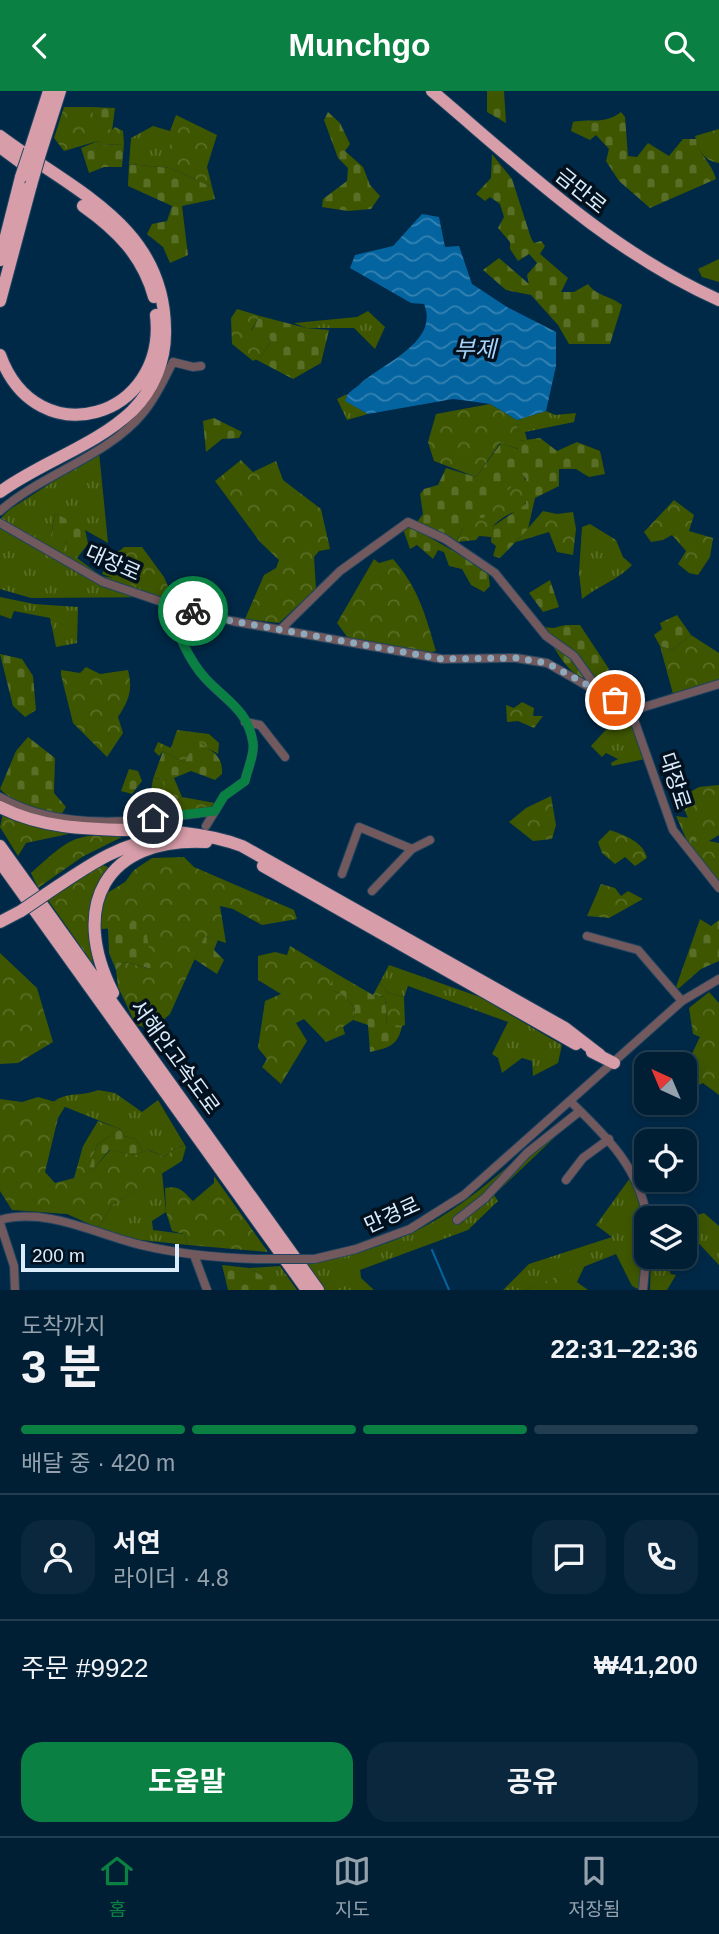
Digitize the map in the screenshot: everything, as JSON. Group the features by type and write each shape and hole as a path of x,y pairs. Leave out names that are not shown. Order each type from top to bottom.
{"highway":[{"path":"0,260 26,181 50,91"},
{"path":"34,153 60,91"},
{"name":"금만로","path":"432,91 590,225 666,274 719,300"},
{"name":"금만로","path":"444,91 596,219 671,268 719,291"},
{"path":"0,136 118,221 141,246 151,262 161,291 165,338 160,367 143,399 131,412 93,437 25,474 0,492"},
{"path":"0,148 102,220 124,240 150,282 157,321 152,359 134,391 111,408 88,415 60,414 31,401 12,380 0,355"},
{"path":"0,301 26,181"},
{"path":"0,807 62,827 179,832 225,839 296,874 565,1028 600,1055"},
{"path":"45,892 117,844 179,832"},
{"path":"0,915 125,846 170,838 205,842 234,851 267,868 614,1063"},
{"path":"133,1032 106,979 98,955 94,923 100,895 115,870 144,849 163,843 205,842"},
{"name":"서해안고속도로","path":"0,846 318,1290"},
{"name":"서해안고속도로","path":"0,862 22,905 307,1290"},
{"path":"0,868 22,905"},
{"path":"0,922 22,905"}],"street":[{"path":"0,511 40,481 125,431 154,398 173,362 193,367 201,366"},
{"path":"280,629 340,571 408,522 445,539 495,573 545,636 573,656 598,690"},
{"name":"대장로","path":"0,523 103,582 232,621 442,659 516,658 547,663 631,711 673,830 719,888"},
{"path":"171,604 192,660 204,678 243,711 254,746 245,781 224,796 206,826"},
{"path":"631,711 719,684"},
{"path":"245,722 260,725 285,757"},
{"path":"0,797 50,817 73,820 126,820 215,811"},
{"path":"342,874 359,827 412,849"},
{"path":"372,891 412,849 430,840"},
{"path":"587,936 638,950 682,1001"},
{"name":"만경로","path":"0,1222 40,1217 141,1245 194,1255 314,1259 356,1249 427,1220 491,1173 682,1001 719,979"},
{"path":"570,1101 609,1139 638,1181 644,1206"},
{"path":"457,1220 485,1198 527,1153 580,1111"},
{"path":"566,1180 583,1158 609,1139"},
{"path":"0,1222 14,1266 15,1290"},
{"path":"194,1255 207,1290"},
{"path":"643,1290 645,1269"}],"green space":[{"path":"487,91 504,91 506,123 487,112"},
{"path":"64,107 91,107 94,115 112,130 115,127 123,131 124,144 101,145 98,141 64,151 54,138"},
{"path":"91,107 115,108 112,131 94,115"},
{"path":"328,112 340,123 350,144 345,151 363,167 370,185 380,196 371,209 348,211 322,207 323,199 347,181 348,168 338,158 324,120"},
{"path":"621,112 625,117 628,156 637,157 648,143 669,156 683,139 696,139 716,179 650,208 619,181 606,161 609,149 596,135 590,140 571,131 573,122 603,120"},
{"path":"176,115 217,135 207,167 212,187 170,168 170,131"},
{"path":"153,126 170,131 170,168 129,164 131,138"},
{"path":"719,129 719,163 702,154 695,136"},
{"path":"98,141 101,145 124,144 122,167 104,167 89,173 81,148"},
{"path":"492,154 512,179 531,238 534,243 541,241 545,246 540,254 568,278 561,292 574,292 588,284 595,291 622,305 610,344 569,344 558,325 531,295 506,290 483,270 499,258 529,284 527,275 537,263 529,254 518,261 510,249 510,242 498,228 504,217 500,204 490,197 485,201 476,194 491,178"},
{"path":"129,164 170,168 212,187 215,199 182,206 188,255 170,263 163,247 147,234 152,224 167,221 172,206 128,186"},
{"path":"719,259 719,282 702,277 698,269"},
{"path":"237,309 260,316 251,330 271,340 263,355 253,361 232,344 231,318"},
{"path":"368,311 385,327 375,349 354,328 306,328 294,323 357,317"},
{"path":"260,316 306,328 329,330 321,363 293,379 255,359 263,355 271,340 251,331"},
{"path":"347,394 346,401 368,414 347,420 337,399"},
{"path":"490,404 517,420 519,449 500,443 476,477 434,461 428,442 436,414"},
{"path":"546,411 555,415 576,413 574,422 525,432 527,440 518,441 517,420"},
{"path":"214,418 242,432 239,438 222,439 206,452 203,421"},
{"path":"540,438 557,451 577,442 600,451 605,474 589,477 576,469 559,469 559,486 535,498 528,529 500,558 493,556 496,546 491,542 492,527 526,504 526,479 519,470 509,476 512,486 502,497 489,502 484,518 469,521 456,542 417,522 423,514 420,494 424,489 438,485 446,468 476,477 501,443 518,449 518,441"},
{"path":"99,452 108,543 55,513 51,535 67,542 63,555 77,558 101,576 120,579 167,597 31,598 0,589 0,519 9,510"},
{"path":"241,460 253,472 276,461 283,480 321,509 330,549 319,551 314,557 316,589 279,623 245,619 264,575 276,568 279,560 260,542 215,481"},
{"path":"519,469 528,490 527,500 521,511 509,514 495,524 492,527 492,537 479,536 476,540 456,542 466,522 489,502 509,476"},
{"path":"674,500 694,515 689,531 713,538 710,557 698,575 689,573 678,564 686,551 672,535 651,542 644,532"},
{"path":"543,511 557,514 573,512 576,529 573,555 557,552 549,532 516,542"},
{"path":"55,513 85,529 88,544 77,558 62,555 67,542 51,536"},
{"path":"590,524 616,540 623,557 632,565 582,599 579,573 582,527"},
{"path":"410,526 488,571 490,586 484,592 471,585 462,569 449,566 444,552 438,550 433,559 417,545 410,549 403,529"},
{"path":"124,547 142,547 164,577 174,600 102,574 110,559"},
{"path":"374,559 379,563 393,559 402,570 415,592 436,651 428,653 348,638 337,623"},
{"path":"550,580 559,607 543,612 529,593"},
{"path":"0,597 34,604 78,607 77,643 56,647 50,618 14,611 11,619 0,615"},
{"path":"677,615 691,635 673,650 660,646 654,635 662,629 660,623"},
{"path":"580,625 609,669 600,680 589,680 572,671 542,627"},
{"path":"691,635 719,653 719,682 673,694 660,646 673,650"},
{"path":"0,654 22,659 33,676 36,710 25,717 13,706"},
{"path":"86,667 100,674 128,670 129,695 118,717 123,733 107,757 73,723 61,675 61,670 80,673"},
{"path":"522,702 534,708 533,716 543,716 534,728 518,721 507,722 506,705 514,708"},
{"path":"622,712 629,715 645,759 612,766 611,763 618,759 606,753 602,757 591,746"},
{"path":"177,730 209,734 219,743 218,754 197,742 184,762 163,751 159,756 154,751 158,742 171,748"},
{"path":"28,737 55,758 54,793 66,807 61,815 20,803 0,789 16,751"},
{"path":"197,741 218,758 222,774 215,780 191,771 174,778 182,797 176,800 166,794 162,778 153,779 163,751 184,762"},
{"path":"129,769 138,771 142,781 132,794 121,791"},
{"path":"162,778 176,800 182,797 215,803 209,809 133,816 149,802 153,779"},
{"path":"719,785 719,835 709,841 719,843 719,884 689,845 691,840 699,843 684,809 683,796 699,787"},
{"path":"551,796 556,825 552,839 533,841 509,822 526,808"},
{"path":"3,814 73,833 26,843 18,856 0,827"},
{"path":"676,816 690,818 700,844 692,840 689,845"},
{"path":"610,830 638,843 647,858 635,866 625,857 615,864 602,853 598,842"},
{"path":"128,834 82,857 38,888 31,873 65,845 83,837"},
{"path":"184,857 194,867 294,910 297,919 262,925 233,909 220,906 226,943 205,936 170,1014 153,1029 136,1025 118,987 116,970 124,962 151,969 148,947 126,928 99,929 104,895 125,882 134,870 152,858"},
{"path":"100,864 108,867 97,892 90,925 93,964 48,900"},
{"path":"601,884 615,888 621,896 628,891 643,899 609,918 587,916"},
{"path":"136,916 146,929 152,969 124,962 116,970 109,953 108,928 126,928"},
{"path":"700,919 711,926 719,920 719,961 701,969 678,989 676,987"},
{"path":"205,936 218,940 214,950 224,960 217,974 194,959"},
{"path":"290,946 337,974 328,989 342,994 355,1008 353,1020 343,1027 345,1034 326,1042 304,1019 296,1023 307,1041 281,1084 262,1067 267,1059 258,1048 265,1001 281,994 258,980 258,956 275,952 287,955"},
{"path":"0,953 37,988 53,1042 18,1063 0,1064"},
{"path":"389,965 480,997 562,1045 558,1063 533,1076 532,1061 522,1058 502,1073 498,1058 492,1054 508,1022 408,986 404,997 388,993 380,982"},
{"path":"337,974 373,995 385,997 387,1024 402,1026 395,1042 370,1052 368,1025 353,1020 355,1008 342,994 327,989"},
{"path":"380,982 388,993 404,997 405,1025 397,1028 387,1024 385,997 373,995"},
{"path":"709,992 719,1003 719,1095 703,1083 697,1086 697,1052 693,1052 700,1037 693,1034 689,1008"},
{"path":"98,1090 115,1093 142,1112 158,1100 186,1147 178,1146 164,1157 149,1150 143,1152 136,1139 124,1136 120,1129 53,1102 64,1096"},
{"path":"38,1097 66,1105 58,1118 45,1172 55,1183 74,1178 83,1146 98,1121 120,1129 97,1145 86,1178 110,1150 135,1155 148,1150 164,1157 178,1146 186,1147 182,1161 112,1205 98,1228 67,1214 12,1210 0,1191 0,1099 22,1102"},
{"path":"120,1129 124,1136 136,1139 143,1152 135,1155 109,1150 85,1180 97,1145"},
{"path":"549,1130 554,1138 494,1195 498,1201 468,1230 360,1270 361,1278 374,1290 322,1290 303,1263 369,1249 427,1225 482,1188"},
{"path":"162,1173 166,1212 152,1221 153,1230 184,1234 188,1245 131,1239 98,1228 112,1205"},
{"path":"214,1176 268,1252 188,1245 184,1234 172,1231 166,1212 165,1188 178,1188 193,1201 214,1183"},
{"path":"630,1178 639,1206 634,1206 634,1269 641,1269 640,1290 632,1286 616,1254 525,1290 503,1290 529,1264 612,1237 596,1225"},
{"path":"704,1213 719,1226 719,1265 697,1241 697,1215"},
{"path":"222,1265 249,1268 279,1286 279,1290 228,1290"},
{"path":"585,1265 577,1282 588,1290 525,1290"},
{"path":"280,1266 297,1290 279,1290 278,1286 249,1268"},
{"path":"651,1269 668,1269 671,1274 676,1275 667,1290 650,1290"}],"water":[{"name":"부제","path":"422,214 439,217 445,247 459,246 472,284 507,307 556,332 556,366 546,411 517,420 490,404 453,399 368,414 345,401 350,392 417,341 427,318 424,304 411,303 350,268 355,255 393,246"}],"waterway":[{"path":"432,1250 449,1290"}],"way so far":[{"path":"193,611 232,621 442,659 516,658 547,663 615,700"}],"route":[{"path":"153,818 215,811 224,796 245,781 254,746 243,711 204,678 192,660 171,604 193,611"}]}
